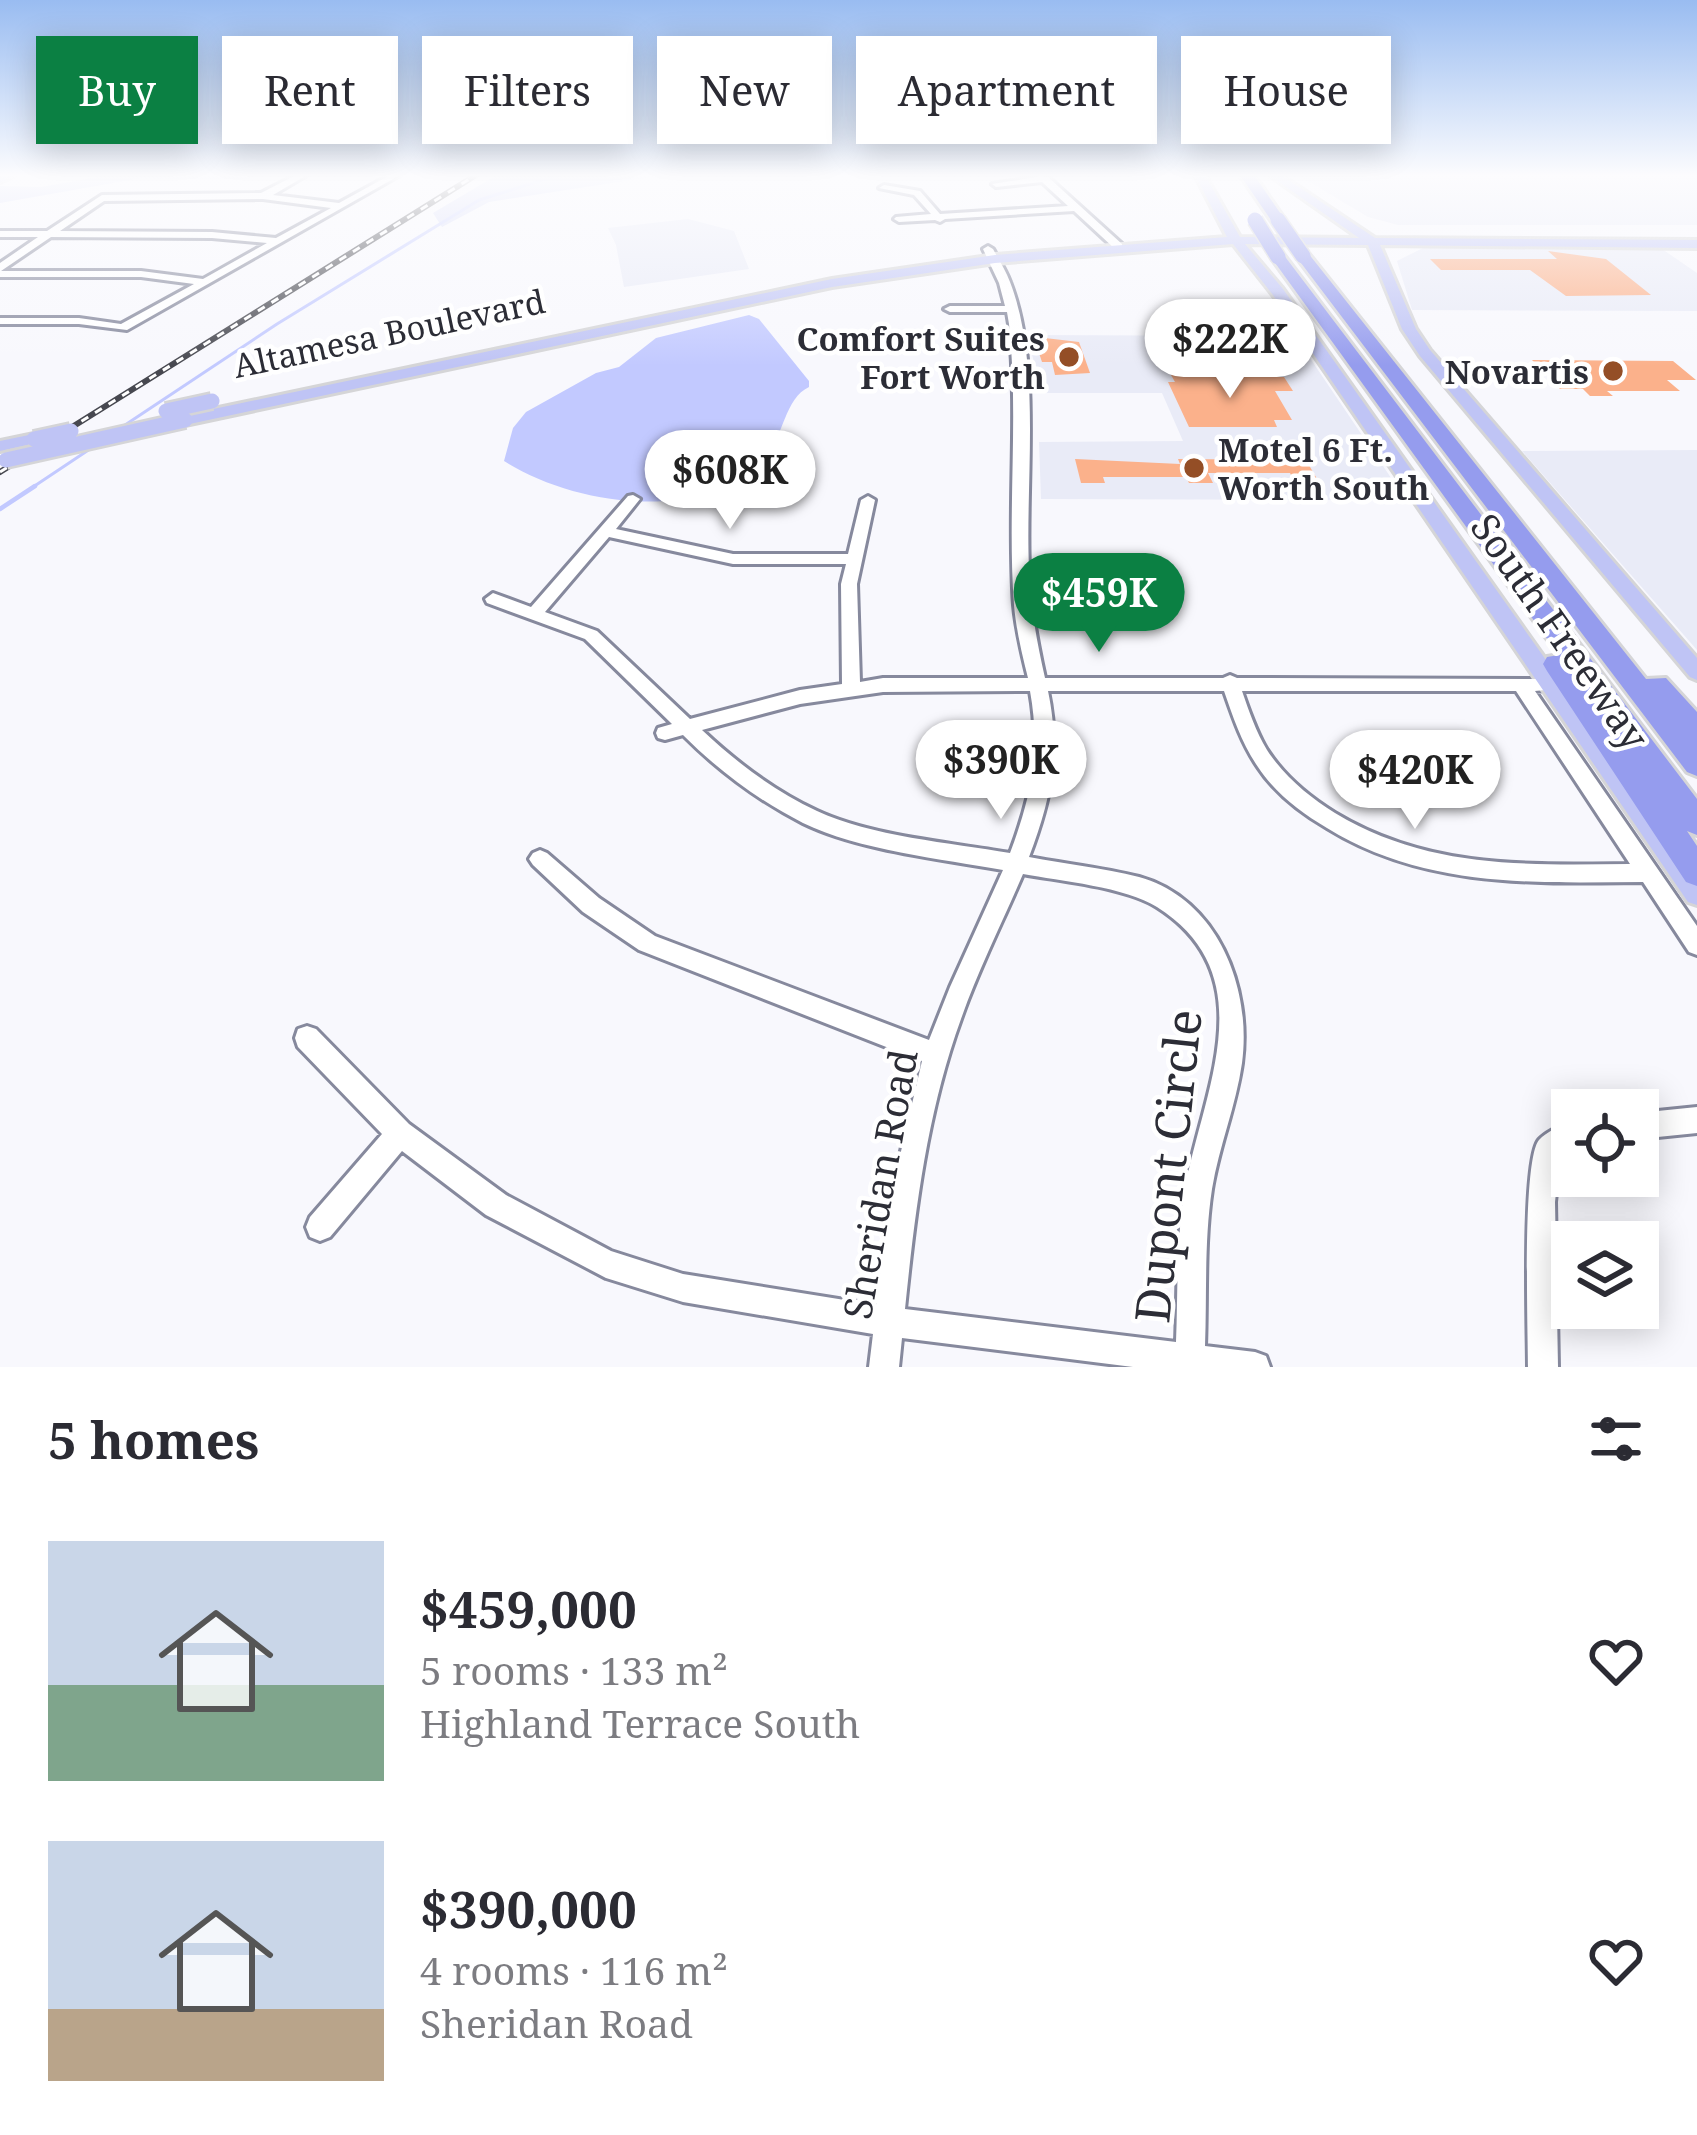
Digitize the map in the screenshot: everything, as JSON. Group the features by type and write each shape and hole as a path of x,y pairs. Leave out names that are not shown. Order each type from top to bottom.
{"highway":[{"name":"South Freeway","path":"1267,239 1362,374 1697,822"},
{"name":"South Freeway","path":"1292,239 1697,764"},
{"path":"1362,374 1359,384 1697,872"},
{"path":"1472,478 1697,731"}],"main road":[{"name":"Altamesa Boulevard","path":"2,456 34,439 811,276 1157,239"},
{"path":"1203,239 1256,262"},
{"name":"South Freeway","path":"1238,239 1697,894"},
{"name":"Altamesa Boulevard","path":"1312,239 1375,249 1387,239"},
{"path":"1365,239 1375,249"},
{"path":"1256,262 1255,254 1265,248 1319,248 1354,254 1410,243 1495,239"},
{"name":"South Freeway","path":"1375,249 1409,329 1425,353 1697,672"},
{"name":"Altamesa Boulevard","path":"2,456 991,254"}],"street":[{"path":"0,271 42,239"},
{"path":"252,239 275,241"},
{"path":"0,321 79,321 123,328 279,239"},
{"path":"1111,239 1114,242"},
{"name":"Sheridan Road","path":"884,1367 904,1203 938,1055 1035,813 1045,766 1046,728 1017,542 1021,424 1010,309 991,254"},
{"path":"0,271 141,274 204,282"},
{"path":"950,309 1010,309"},
{"path":"536,612 633,499"},
{"path":"851,688 852,559 868,500"},
{"path":"605,531 733,559 852,559"},
{"name":"Dupont Circle","path":"493,599 536,612 603,644 676,730 812,818 868,836 1138,887 1163,897 1201,928 1218,959 1231,1009 1230,1062 1198,1193 1190,1358"},
{"path":"676,730 851,688 947,681 1549,684"},
{"path":"1230,682 1265,764 1311,807 1364,841 1402,858 1460,871 1648,873"},
{"path":"1521,684 1697,945"},
{"path":"540,859 591,905 647,943 938,1055"},
{"path":"308,1038 400,1133 496,1204 606,1264 683,1288 889,1322 1255,1367"},
{"path":"1659,1124 1697,1120"},
{"path":"320,1227 400,1133"},
{"path":"1544,1367 1541,1202 1551,1147"}],"shaded area":[{"path":"613,239 737,239 749,269 624,287"},
{"path":"1423,248 1662,249 1697,273 1697,311 1412,310 1397,261"},
{"path":"1027,335 1295,336 1406,500 1041,499 1039,442 1183,441 1162,393 1042,393"},
{"path":"1697,450 1697,650 1522,451"}],"water":[{"path":"749,315 759,319 809,387 789,409 766,457 740,479 709,493 638,501 565,489 504,461 513,428 526,412 596,373 619,367 656,338"}],"building":[{"path":"1548,251 1606,259 1651,295 1566,296 1530,270 1441,270 1430,259 1557,259"},
{"name":"Comfort Suites Fort Worth","path":"1045,338 1079,342 1090,373 1055,375 1052,362 1042,362 1039,353"},
{"name":"Novartis","path":"1532,360 1673,361 1696,380 1667,380 1680,391 1607,391 1613,396 1590,396 1583,389 1560,389"},
{"path":"1171,375 1284,377 1293,391 1275,391 1292,420 1274,420 1277,427 1189,427 1168,382 1175,382"},
{"name":"Motel 6 Ft. Worth South","path":"1075,459 1180,464 1178,459 1306,460 1320,484 1296,484 1290,473 1208,473 1213,483 1189,483 1186,477 1103,477 1105,483 1081,483"}],"waterway":[{"path":"119,429 416,239"},
{"path":"30,489 90,449"},
{"path":"0,509 35,486"}],"railway":[{"path":"0,472 374,239"}],"place":[{"name":"Comfort Suites Fort Worth","path":"1069,357"},
{"name":"Novartis","path":"1613,371"},
{"name":"Motel 6 Ft. Worth South","path":"1194,468"}]}
